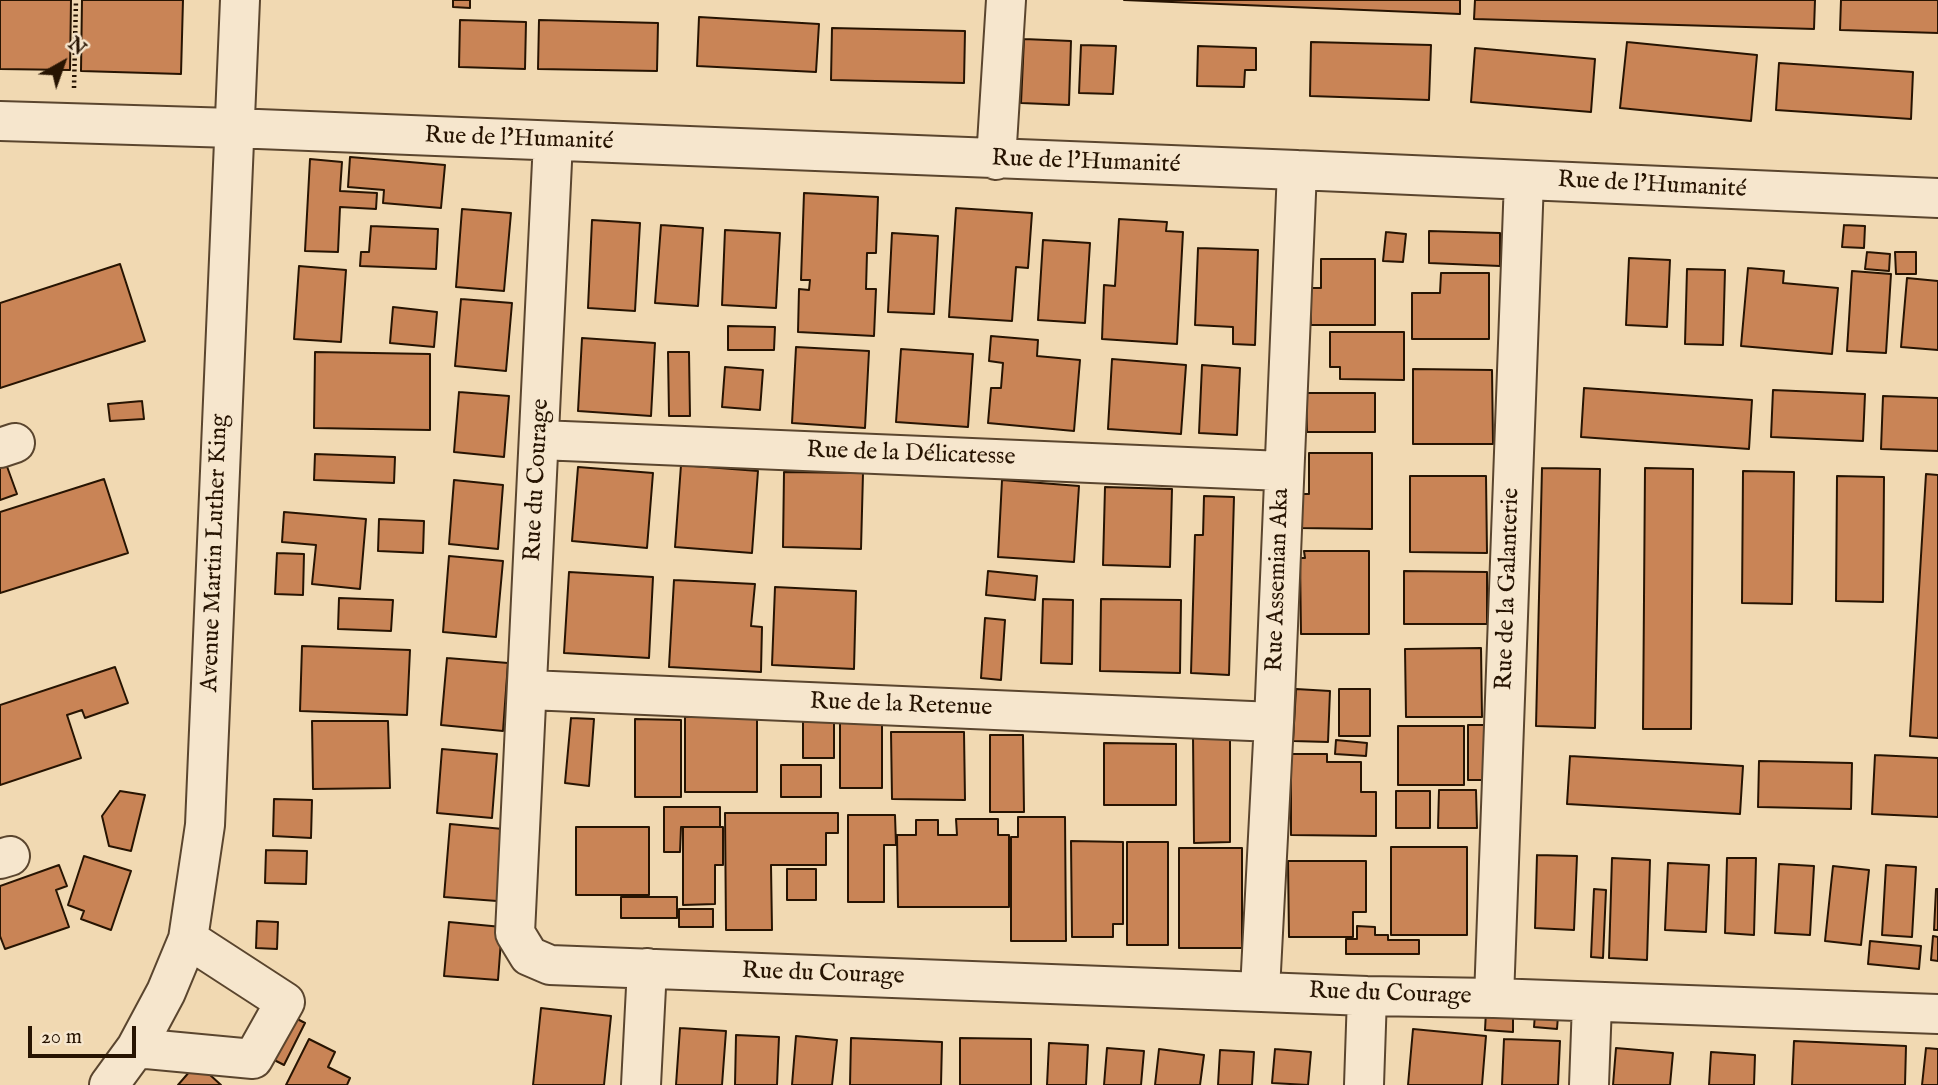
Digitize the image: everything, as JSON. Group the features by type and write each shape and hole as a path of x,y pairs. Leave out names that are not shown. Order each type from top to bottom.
{"street":[{"name":"Avenue Martin Luther King","path":"109,1085 136,1048 166,992 188,939 205,825 240,0"},
{"path":"996,160 1006,0"},
{"name":"Rue de l'Humanité","path":"0,121 1297,170 1938,198"},
{"name":"Rue du Courage","path":"553,141 529,690 515,933 528,956 550,965 1367,996 1938,1014"},
{"name":"Rue Assemian Aka","path":"1259,990 1297,170"},
{"name":"Rue de la Galanterie","path":"1493,998 1524,180"},
{"name":"Rue de la Délicatesse","path":"540,440 1283,471"},
{"name":"Rue de la Retenue","path":"529,690 1273,722"},
{"path":"136,1048 253,1059 285,1002 188,939"},
{"path":"641,1085 647,968"},
{"path":"1364,1085 1367,996"},
{"path":"1589,1085 1591,1003"}],"path":[{"path":"73,123 76,0"}],"building":[{"path":"0,0 71,0 70,70 0,69"},
{"path":"82,0 183,0 181,74 81,71"},
{"path":"453,0 470,0 470,8 453,7"},
{"path":"1124,0 1460,0 1460,14"},
{"path":"1475,0 1815,0 1814,29 1474,19"},
{"path":"1841,0 1938,0 1938,33 1840,30"},
{"path":"699,17 819,24 816,72 697,66"},
{"path":"460,20 526,22 525,69 459,67"},
{"path":"539,20 658,23 657,71 538,69"},
{"path":"832,28 965,31 964,83 831,80"},
{"path":"1024,39 1071,41 1069,105 1021,103"},
{"path":"1311,42 1431,45 1429,100 1310,96"},
{"path":"1627,42 1757,55 1751,121 1620,108"},
{"path":"1081,45 1116,46 1113,94 1079,93"},
{"path":"1198,46 1256,48 1256,70 1245,70 1244,87 1197,86"},
{"path":"1475,48 1595,59 1591,112 1471,102"},
{"path":"1779,63 1913,72 1911,119 1776,110"},
{"path":"350,157 445,165 441,208 383,203 384,190 348,187"},
{"path":"310,159 342,162 340,191 377,193 376,209 340,207 338,252 305,251"},
{"path":"804,193 878,197 876,253 867,253 866,289 876,289 874,336 798,332 799,289 809,290 810,280 801,280"},
{"path":"956,208 1032,213 1028,268 1016,267 1012,321 949,317"},
{"path":"462,209 511,213 504,291 456,287"},
{"path":"1119,219 1167,222 1166,231 1183,232 1177,344 1102,339 1104,285 1115,286"},
{"path":"592,220 640,223 635,311 588,308"},
{"path":"661,225 703,228 698,306 655,303"},
{"path":"1844,225 1865,226 1864,248 1842,247"},
{"path":"371,226 438,229 436,269 360,266 361,252 369,252"},
{"path":"725,230 780,233 776,308 722,305"},
{"path":"1429,231 1500,233 1500,266 1429,263"},
{"path":"1386,232 1406,234 1403,262 1383,261"},
{"path":"892,233 938,236 934,314 888,312"},
{"path":"1043,240 1090,243 1085,323 1038,320"},
{"path":"1198,248 1258,250 1255,345 1233,344 1233,327 1195,325"},
{"path":"1867,252 1890,254 1889,271 1865,269"},
{"path":"1895,252 1916,252 1916,274 1896,274"},
{"path":"1629,258 1670,260 1667,327 1626,325"},
{"path":"1321,259 1375,259 1375,325 1311,325 1310,288 1321,288"},
{"path":"120,264 145,341 0,388 0,303"},
{"path":"299,266 346,270 341,342 294,339"},
{"path":"1748,268 1784,271 1783,283 1838,288 1832,354 1741,346"},
{"path":"1687,269 1725,270 1723,345 1685,344"},
{"path":"1852,271 1891,274 1886,353 1847,351"},
{"path":"1441,273 1489,273 1489,339 1412,339 1412,293 1440,293"},
{"path":"1907,278 1938,281 1938,350 1901,347"},
{"path":"461,299 512,303 506,371 455,366"},
{"path":"393,307 437,312 434,347 390,343"},
{"path":"728,326 775,327 774,350 728,350"},
{"path":"1330,332 1404,332 1404,380 1340,379 1340,367 1330,367"},
{"path":"991,336 1038,340 1037,356 1080,360 1074,431 988,423 991,388 1001,388 1003,363 989,361"},
{"path":"582,338 655,343 651,416 578,411"},
{"path":"796,347 869,351 865,428 792,423"},
{"path":"901,349 973,354 968,427 896,422"},
{"path":"315,352 430,354 430,430 314,428"},
{"path":"668,352 689,352 690,416 669,416"},
{"path":"1112,359 1186,365 1181,434 1108,429"},
{"path":"1202,365 1240,368 1237,435 1199,433"},
{"path":"725,367 763,370 760,410 722,407"},
{"path":"1413,369 1492,370 1493,444 1413,444"},
{"path":"1584,388 1752,400 1749,449 1581,437"},
{"path":"1773,390 1865,394 1863,441 1771,437"},
{"path":"459,392 509,396 504,457 454,452"},
{"path":"1306,393 1375,393 1375,432 1307,432"},
{"path":"1883,396 1938,398 1938,451 1881,449"},
{"path":"142,401 144,419 110,421 108,404"},
{"path":"1309,453 1372,453 1372,529 1299,528 1299,494 1309,494"},
{"path":"315,454 395,457 394,483 314,480"},
{"path":"5,461 17,494 0,500 0,462"},
{"path":"681,465 758,471 752,553 675,547"},
{"path":"578,467 653,473 647,548 572,541"},
{"path":"1542,468 1600,469 1595,728 1536,726"},
{"path":"1645,468 1693,469 1691,729 1643,729"},
{"path":"1743,471 1794,472 1792,604 1742,603"},
{"path":"784,472 863,473 861,549 783,547"},
{"path":"1926,474 1938,475 1938,738 1910,736"},
{"path":"1410,476 1486,476 1487,553 1410,552"},
{"path":"1837,476 1884,477 1883,602 1836,601"},
{"path":"104,479 128,553 0,593 0,512"},
{"path":"454,480 503,485 498,549 449,544"},
{"path":"1002,480 1079,486 1074,562 998,557"},
{"path":"1105,487 1172,489 1170,567 1103,565"},
{"path":"1204,496 1234,497 1229,675 1191,673 1195,535 1203,535"},
{"path":"284,512 366,519 360,589 312,584 316,545 282,542"},
{"path":"379,519 424,521 423,553 378,551"},
{"path":"1304,551 1369,551 1369,634 1301,634 1300,558 1305,558"},
{"path":"277,553 304,554 303,595 275,594"},
{"path":"449,556 503,561 496,637 443,632"},
{"path":"988,571 1037,576 1035,600 986,595"},
{"path":"1404,571 1487,572 1487,624 1404,624"},
{"path":"569,572 653,577 649,658 564,653"},
{"path":"674,580 755,584 751,626 762,627 761,672 669,667"},
{"path":"775,587 856,591 854,669 772,665"},
{"path":"339,598 393,600 391,631 338,629"},
{"path":"1043,599 1073,600 1072,664 1041,663"},
{"path":"1101,599 1181,600 1180,673 1100,671"},
{"path":"985,618 1005,620 1001,680 981,678"},
{"path":"302,646 410,650 407,715 300,711"},
{"path":"1481,648 1482,717 1406,717 1405,649"},
{"path":"447,658 508,663 503,731 441,725"},
{"path":"115,667 128,703 85,718 82,710 67,715 81,758 0,785 0,705"},
{"path":"1296,689 1330,691 1328,742 1293,741"},
{"path":"1339,689 1370,689 1370,736 1339,736"},
{"path":"840,715 882,715 882,788 840,788"},
{"path":"685,717 757,717 757,792 685,792"},
{"path":"571,718 594,719 589,786 565,783"},
{"path":"635,719 681,720 681,797 635,797"},
{"path":"312,721 388,721 390,788 313,789"},
{"path":"803,721 834,722 834,758 803,758"},
{"path":"1468,725 1486,725 1486,780 1468,780"},
{"path":"1398,726 1464,726 1464,785 1398,785"},
{"path":"891,732 964,732 965,800 892,799"},
{"path":"990,735 1023,735 1024,812 990,812"},
{"path":"1193,736 1230,736 1230,842 1194,843"},
{"path":"1336,740 1367,743 1366,756 1335,754"},
{"path":"1104,743 1176,744 1176,805 1104,805"},
{"path":"442,749 497,754 492,818 437,813"},
{"path":"1291,754 1327,754 1327,762 1361,762 1361,792 1376,792 1376,836 1291,835"},
{"path":"1875,755 1938,758 1938,817 1872,814"},
{"path":"1570,756 1743,766 1740,814 1567,804"},
{"path":"1759,761 1852,763 1851,809 1758,807"},
{"path":"781,765 821,765 821,797 781,797"},
{"path":"1439,790 1476,790 1477,828 1438,828"},
{"path":"120,791 145,795 131,851 109,846 102,816"},
{"path":"1396,791 1430,791 1430,828 1396,828"},
{"path":"274,799 312,800 311,838 273,836"},
{"path":"664,807 720,807 720,827 681,827 680,852 664,852"},
{"path":"725,813 838,813 838,833 826,833 826,865 771,865 772,930 726,930"},
{"path":"848,815 895,815 896,845 884,845 884,902 848,902"},
{"path":"1018,817 1065,817 1066,941 1011,941 1011,837 1018,837"},
{"path":"956,819 998,819 998,835 1009,835 1009,907 898,907 897,835 916,835 916,820 938,820 938,835 957,835"},
{"path":"450,824 503,829 497,901 444,897"},
{"path":"576,827 649,827 649,895 576,895"},
{"path":"683,827 723,827 723,865 715,865 715,904 683,905"},
{"path":"1071,841 1123,842 1123,924 1113,924 1113,937 1072,937"},
{"path":"1127,842 1168,842 1168,945 1127,945"},
{"path":"1391,847 1467,847 1467,935 1391,935"},
{"path":"1179,848 1242,848 1242,948 1179,948"},
{"path":"266,850 307,851 306,884 265,883"},
{"path":"1537,855 1577,856 1574,930 1535,928"},
{"path":"84,856 131,871 111,930 81,919 84,911 68,905"},
{"path":"1612,858 1650,860 1647,960 1609,958"},
{"path":"1727,858 1756,858 1754,935 1725,933"},
{"path":"1288,861 1366,861 1366,912 1353,912 1353,937 1289,937"},
{"path":"1668,863 1709,865 1706,932 1665,930"},
{"path":"1779,864 1814,866 1810,935 1775,933"},
{"path":"59,865 67,886 56,890 69,927 5,949 0,936 0,886"},
{"path":"1886,865 1916,867 1912,937 1882,935"},
{"path":"1833,866 1869,870 1861,945 1825,941"},
{"path":"787,869 816,869 816,900 787,900"},
{"path":"1594,889 1606,890 1603,958 1591,957"},
{"path":"1936,889 1938,930 1934,930"},
{"path":"621,897 677,897 677,918 621,918"},
{"path":"679,909 713,909 713,927 679,927"},
{"path":"257,921 278,922 277,949 256,948"},
{"path":"449,922 502,927 498,980 444,976"},
{"path":"1357,926 1375,927 1375,935 1388,935 1388,940 1419,940 1419,954 1346,954 1346,939 1357,939"},
{"path":"1933,936 1938,937 1938,961 1931,960"},
{"path":"1870,941 1921,946 1919,969 1868,964"},
{"path":"265,1002 305,1023 284,1065 243,1044"},
{"path":"541,1008 611,1016 604,1085 533,1085"},
{"path":"1486,1011 1513,1013 1513,1032 1485,1030"},
{"path":"1535,1014 1558,1016 1557,1029 1534,1027"},
{"path":"680,1028 726,1031 722,1085 676,1085"},
{"path":"1413,1029 1486,1036 1482,1085 1408,1085"},
{"path":"736,1035 779,1037 777,1085 735,1085"},
{"path":"796,1036 837,1040 832,1085 792,1085"},
{"path":"851,1038 942,1042 941,1085 850,1085"},
{"path":"960,1038 1031,1039 1031,1085 960,1085"},
{"path":"309,1039 335,1052 328,1067 350,1078 347,1085 286,1085"},
{"path":"1504,1039 1560,1041 1558,1085 1502,1085"},
{"path":"1794,1041 1906,1046 1905,1085 1792,1085"},
{"path":"1049,1043 1088,1045 1086,1085 1047,1085"},
{"path":"1107,1048 1144,1051 1141,1085 1104,1085"},
{"path":"1616,1048 1673,1053 1670,1085 1613,1085"},
{"path":"1926,1048 1938,1049 1938,1085 1922,1085"},
{"path":"1159,1049 1204,1055 1200,1085 1155,1085"},
{"path":"1275,1049 1311,1052 1308,1085 1272,1083"},
{"path":"1220,1050 1254,1052 1252,1085 1218,1085"},
{"path":"1711,1052 1755,1055 1754,1085 1709,1085"},
{"path":"197,1063 221,1085 178,1085"}]}
